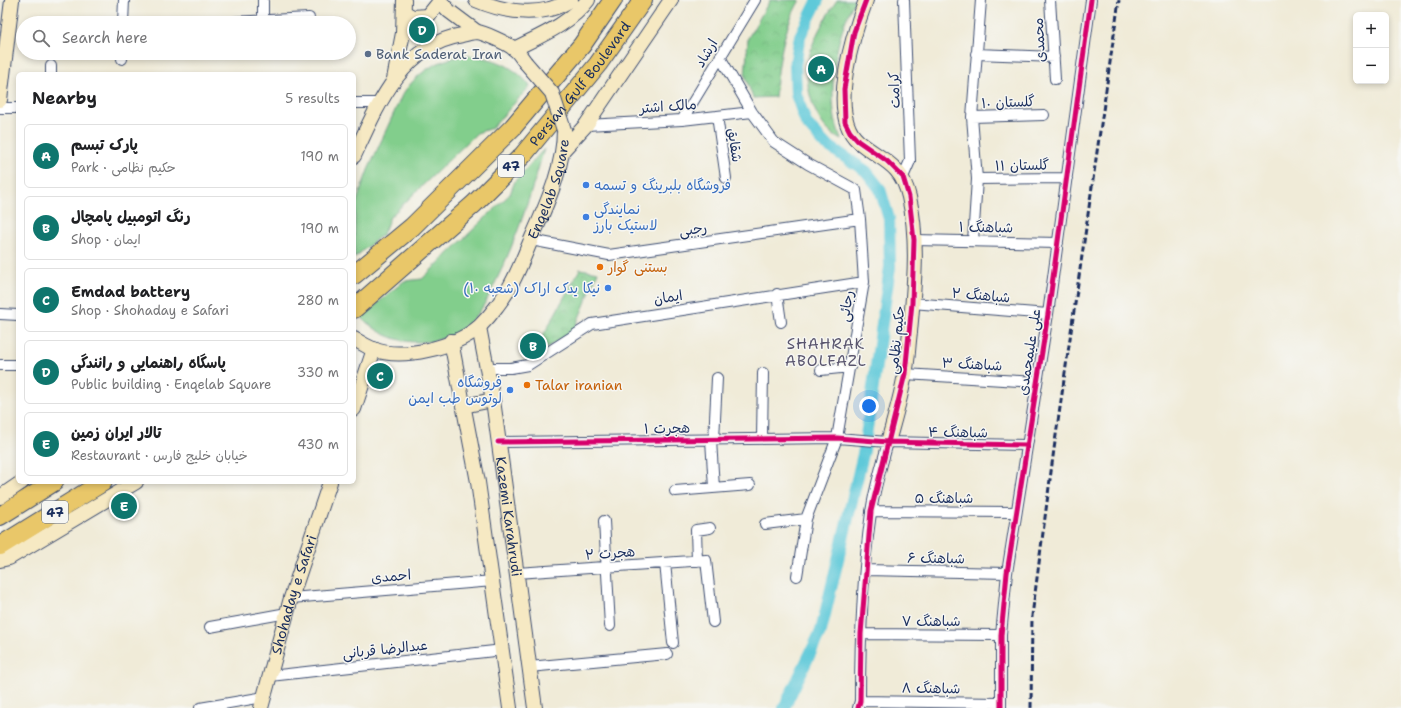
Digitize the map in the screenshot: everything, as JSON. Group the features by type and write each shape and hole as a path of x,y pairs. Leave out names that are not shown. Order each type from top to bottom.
{"highway":[{"name":"Persian Gulf Boulevard","path":"356,273 412,227 513,127 582,46 613,0"},
{"name":"Persian Gulf Boulevard","path":"356,307 474,204 523,155 598,64 643,0"},
{"name":"47","path":"0,516 51,484"},
{"name":"47","path":"3,544 100,484"}],"main road":[{"path":"0,100 12,0"},
{"path":"404,6 412,17 428,16 440,0"},
{"name":"Enqelab Square","path":"356,343 397,354 424,351 463,337 479,327 501,300 516,275 554,184 564,149 564,130 552,93 514,49 478,32 449,11 440,0"},
{"path":"476,0 505,10 526,12 545,10 571,0"},
{"path":"514,49 544,34 566,20 588,0"},
{"path":"564,149 586,125 671,0"},
{"name":"حکیم نظامی","path":"866,0 854,32 844,89 845,122 850,132 858,141 887,161 903,177 909,197 914,240 912,303 906,374 884,442"},
{"path":"394,79 403,33 404,6"},
{"path":"356,152 380,103 394,79 414,57 433,43 452,36 478,32"},
{"name":"Kazemi Karahrudi","path":"479,327 493,400 534,708"},
{"name":"Kazemi Karahrudi","path":"451,341 478,482 503,650 510,708"},
{"path":"356,403 374,349"},
{"path":"463,406 493,400"},
{"path":"0,498 19,484"},
{"path":"0,560 9,558 133,484"},
{"name":"Shohaday e Safari","path":"262,702 291,598 329,484"}],"street":[{"path":"123,16 124,0"},
{"path":"263,0 263,16"},
{"name":"ارشاد","path":"682,120 755,0"},
{"name":"کرامت","path":"903,177 910,161 904,0"},
{"path":"973,241 977,179 972,117 981,0"},
{"name":"محمدی","path":"1050,0 1055,79"},
{"name":"علی علیمحمدی","path":"1000,706 1001,635 1007,573 1048,314 1091,0"},
{"path":"976,54 1054,57"},
{"path":"720,57 752,112"},
{"path":"356,103 380,103"},
{"path":"0,108 16,108"},
{"name":"مالک اشتر","path":"586,125 682,120 752,112"},
{"name":"رجائی","path":"752,112 774,142 808,164 856,190 860,219 864,282 850,367 837,438 806,519 797,576"},
{"name":"گلستان ۱۰","path":"972,117 1044,115"},
{"name":"شقایق","path":"717,116 726,178"},
{"name":"گلستان ۱۱","path":"977,179 1067,178"},
{"name":"رجبی","path":"531,240 608,255 860,219"},
{"name":"شباهنگ ۱","path":"914,240 1058,243"},
{"name":"ایمان","path":"488,368 511,368 528,365 592,324 777,294 864,282"},
{"path":"777,294 781,322"},
{"name":"شباهنگ ۲","path":"912,303 1048,314"},
{"path":"0,314 16,315"},
{"path":"0,365 16,365"},
{"path":"821,370 850,367"},
{"path":"762,439 763,373"},
{"name":"شباهنگ ۳","path":"906,374 1037,382"},
{"path":"714,488 713,440 717,378"},
{"name":"هجرت ۱","path":"498,442 851,439"},
{"name":"شباهنگ ۴","path":"851,439 884,442 1027,445"},
{"name":"حکیم نظامی","path":"859,704 860,634 865,570 871,511 884,442"},
{"path":"675,491 750,485"},
{"name":"شباهنگ ۵","path":"871,511 1016,512"},
{"path":"765,524 806,519"},
{"path":"604,521 610,626"},
{"path":"710,528 696,530 713,622"},
{"name":"هجرت ۲","path":"517,573 702,561"},
{"path":"665,563 673,643"},
{"name":"شباهنگ ۶","path":"865,570 1007,573"},
{"name":"احمدی","path":"291,598 493,581"},
{"path":"210,627 287,614"},
{"name":"شباهنگ ۷","path":"860,634 1001,635"},
{"name":"عبدالرضا قربانی","path":"270,676 503,650"},
{"path":"529,667 667,654"},
{"path":"200,708 262,702"},
{"name":"شباهنگ ۸","path":"859,704 1000,706"}],"green space":[{"path":"770,0 800,0 785,35 775,97 753,98 745,76 748,38"},
{"path":"837,0 855,0 839,40 834,69 834,113 841,140 829,131 819,119 810,94 807,79 810,52 821,27"},
{"path":"471,56 499,62 516,72 530,86 492,128 477,133 390,217 383,234 356,256 356,203 368,170 402,95 420,74 443,61 452,58"},
{"path":"544,149 529,199 504,265 479,313 465,327 454,334 434,341 412,342 388,336 374,328 361,317 404,281 422,279 510,194 515,181"},
{"path":"580,269 598,272 574,330 530,359"}],"waterway":[{"path":"784,708 821,631 864,450 890,267 889,219 880,189 866,171 824,143 806,123 796,94 795,65 800,36 818,0"}],"railway":[{"path":"1031,708 1032,616 1054,449 1119,0"}],"cycle path":[{"path":"858,708 860,701 861,634 871,511 905,374 912,303 914,240 909,197 903,177 887,161 858,141 850,132 845,122 844,89 854,32 866,0"},
{"path":"1001,708 1001,635 1007,573 1048,314 1091,0"},
{"path":"498,442 837,438 888,442 1027,445"}],"place":[{"name":"پاسگاه راهنمایی و رانندگی","path":"422,30"},
{"name":"Bank Saderat Iran","path":"368,54"},
{"name":"پارک تبسم","path":"821,69"},
{"name":"فروشگاه بلبرینگ و تسمه","path":"586,185"},
{"name":"نمایندگی لاستیک بارز","path":"586,217"},
{"name":"بستنی گوار","path":"600,267"},
{"name":"نیکا یدک اراک (شعبه ۱۰)","path":"608,288"},
{"name":"رنگ اتومبیل پامچال","path":"533,346"},
{"name":"Emdad battery","path":"380,376"},
{"name":"Talar iranian","path":"527,385"},
{"name":"فروشگاه لوتوس طب ایمن","path":"510,390"},
{"name":"تالار ایران زمین","path":"124,506"}],"district":[{"name":"SHAHRAK ABOLFAZL","path":"826,352"}]}
